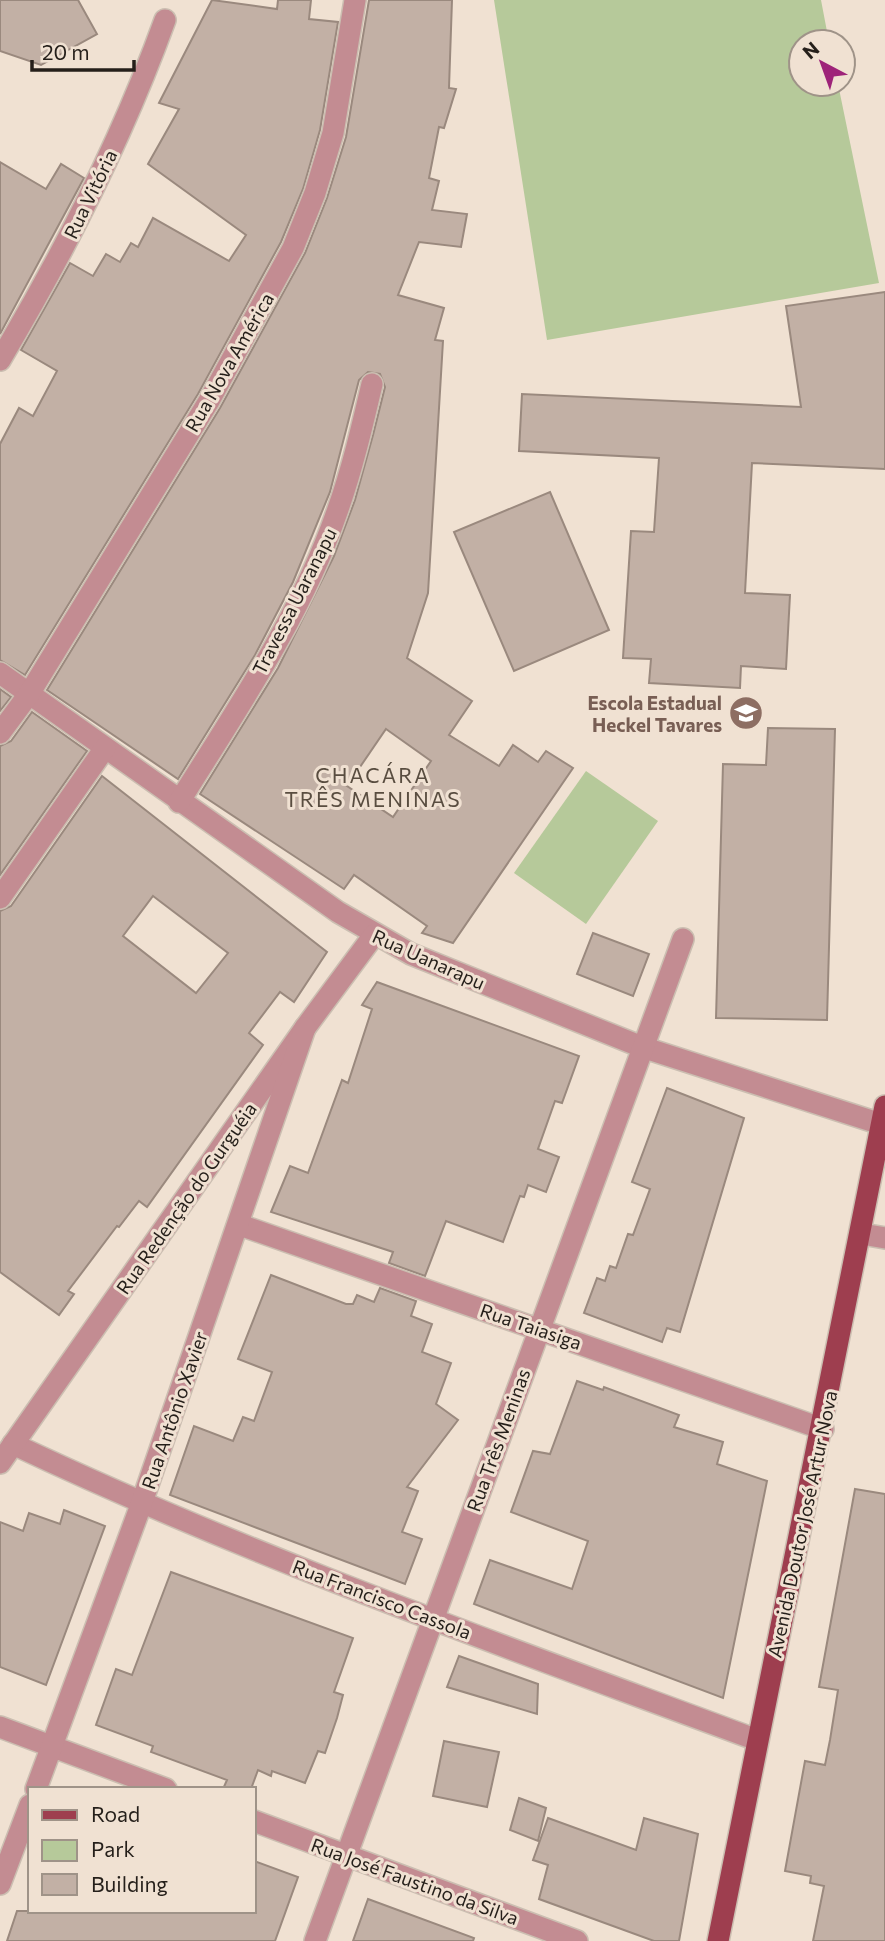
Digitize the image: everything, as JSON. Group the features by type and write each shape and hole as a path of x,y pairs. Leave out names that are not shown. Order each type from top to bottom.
{"main road":[{"name":"Avenida Doutor José Artur Nova","path":"718,1941 862,1234 883,1115"}],"street":[{"name":"Rua Nova América","path":"0,733 29,694 209,401 293,248 315,193 333,134 355,0"},
{"name":"Rua Vitória","path":"0,360 47,282 86,204 144,79 165,20"},
{"name":"Travessa Uaranapu","path":"179,802 270,655 313,570 337,513 372,384"},
{"name":"Rua Uanarapu","path":"0,673 179,802 374,935 411,954 642,1047 883,1115"},
{"path":"0,898 105,748"},
{"name":"Rua Redenção do Gurguéia","path":"0,1463 305,1028 374,935"},
{"name":"Rua Três Meninas","path":"315,1941 538,1328 684,940"},
{"name":"Rua Antônio Xavier","path":"37,1787 141,1505 240,1225 305,1028"},
{"name":"Rua Taiasiga","path":"240,1225 822,1429"},
{"path":"862,1234 885,1238"},
{"name":"Rua Francisco Cassola","path":"13,1444 141,1505 434,1620 757,1740"},
{"path":"0,1727 161,1787"},
{"path":"0,1884 28,1810"},
{"name":"Rua José Faustino da Silva","path":"256,1822 577,1941"}],"green space":[{"path":"494,0 821,0 826,28 787,28 787,98 841,98 879,283 547,340"},
{"path":"586,771 658,821 586,924 514,873"}],"building":[{"path":"0,0 78,0 97,34 41,65 0,51"},
{"path":"212,0 277,9 278,0 311,0 309,19 338,22 320,130 303,189 281,242 198,394 25,675 0,660 0,444 19,408 33,416 57,371 21,350 70,263 93,276 106,254 120,262 131,243 138,247 153,218 229,261 246,235 148,164 179,109 159,103"},
{"path":"369,0 452,0 449,88 456,89 444,128 439,127 429,178 439,181 432,210 467,214 461,247 419,242 398,295 444,308 435,340 443,341 428,593 407,658 472,701 449,735 499,766 513,745 538,762 546,751 573,768 453,943 422,933 427,926 354,875 344,889 200,794 278,668 334,556 355,500 373,435 385,387 380,374 368,372 359,380 330,492 293,582 255,655 178,779 47,690 220,408 305,253 327,198 346,137","holes":["386,729 431,761 393,817 347,786"]},
{"path":"0,162 46,189 61,164 84,178 0,334"},
{"path":"885,292 885,469 752,463 745,593 790,595 786,669 741,666 740,688 649,683 651,659 623,658 631,531 654,532 659,458 519,451 522,394 801,407 786,306"},
{"path":"550,492 609,630 514,671 454,532"},
{"path":"0,689 11,697 0,711"},
{"path":"32,712 87,751 0,875 0,746 11,741"},
{"path":"768,728 835,729 827,1020 716,1018 723,764 766,765"},
{"path":"102,776 327,952 294,1002 280,992 249,1033 263,1045 147,1207 139,1201 119,1227 117,1226 68,1291 74,1294 59,1315 0,1272 0,911 11,906","holes":["153,896 228,953 196,993 123,936"]},
{"path":"593,933 649,954 633,996 577,974"},
{"path":"377,982 579,1056 562,1103 555,1101 538,1149 559,1157 546,1192 528,1185 524,1197 520,1196 503,1242 446,1221 425,1276 389,1263 393,1252 271,1212 290,1166 308,1173 342,1080 348,1083 372,1009 362,1005"},
{"path":"667,1088 744,1118 680,1332 667,1328 662,1342 584,1313 597,1278 605,1281 610,1266 616,1268 628,1234 633,1235 650,1189 632,1182"},
{"path":"271,1275 346,1304 353,1304 357,1295 374,1302 380,1288 416,1301 411,1316 432,1324 422,1352 451,1363 436,1404 458,1420 407,1487 418,1491 402,1532 422,1539 405,1584 170,1495 194,1426 233,1441 243,1417 254,1421 272,1372 238,1359"},
{"path":"577,1381 603,1390 604,1387 679,1415 674,1427 723,1442 717,1464 767,1481 723,1698 474,1604 490,1560 572,1589 588,1541 511,1512 533,1451 550,1454"},
{"path":"855,1489 885,1494 885,1941 813,1941 824,1886 810,1883 811,1876 785,1871 805,1761 825,1765 830,1740 838,1690 819,1687"},
{"path":"64,1510 105,1526 46,1685 0,1667 0,1522 23,1531 29,1513 60,1524"},
{"path":"171,1572 353,1638 334,1692 343,1695 337,1718 325,1753 318,1751 305,1783 272,1771 271,1776 258,1770 252,1787 224,1787 227,1780 151,1752 153,1746 96,1725 116,1669 132,1675"},
{"path":"459,1656 538,1684 537,1714 447,1687"},
{"path":"444,1741 499,1752 487,1807 433,1796"},
{"path":"519,1798 546,1808 538,1841 510,1830"},
{"path":"548,1818 636,1850 644,1818 698,1834 679,1941 654,1941 539,1899 548,1865 533,1860"},
{"path":"256,1862 298,1877 275,1941 7,1941 17,1911 256,1913"},
{"path":"368,1899 474,1938 473,1941 353,1941"}],"place":[{"name":"Escola Estadual Heckel Tavares","path":"746,713"}],"district":[{"name":"CHACÁRA TRÊS MENINAS","path":"373,786"}]}
